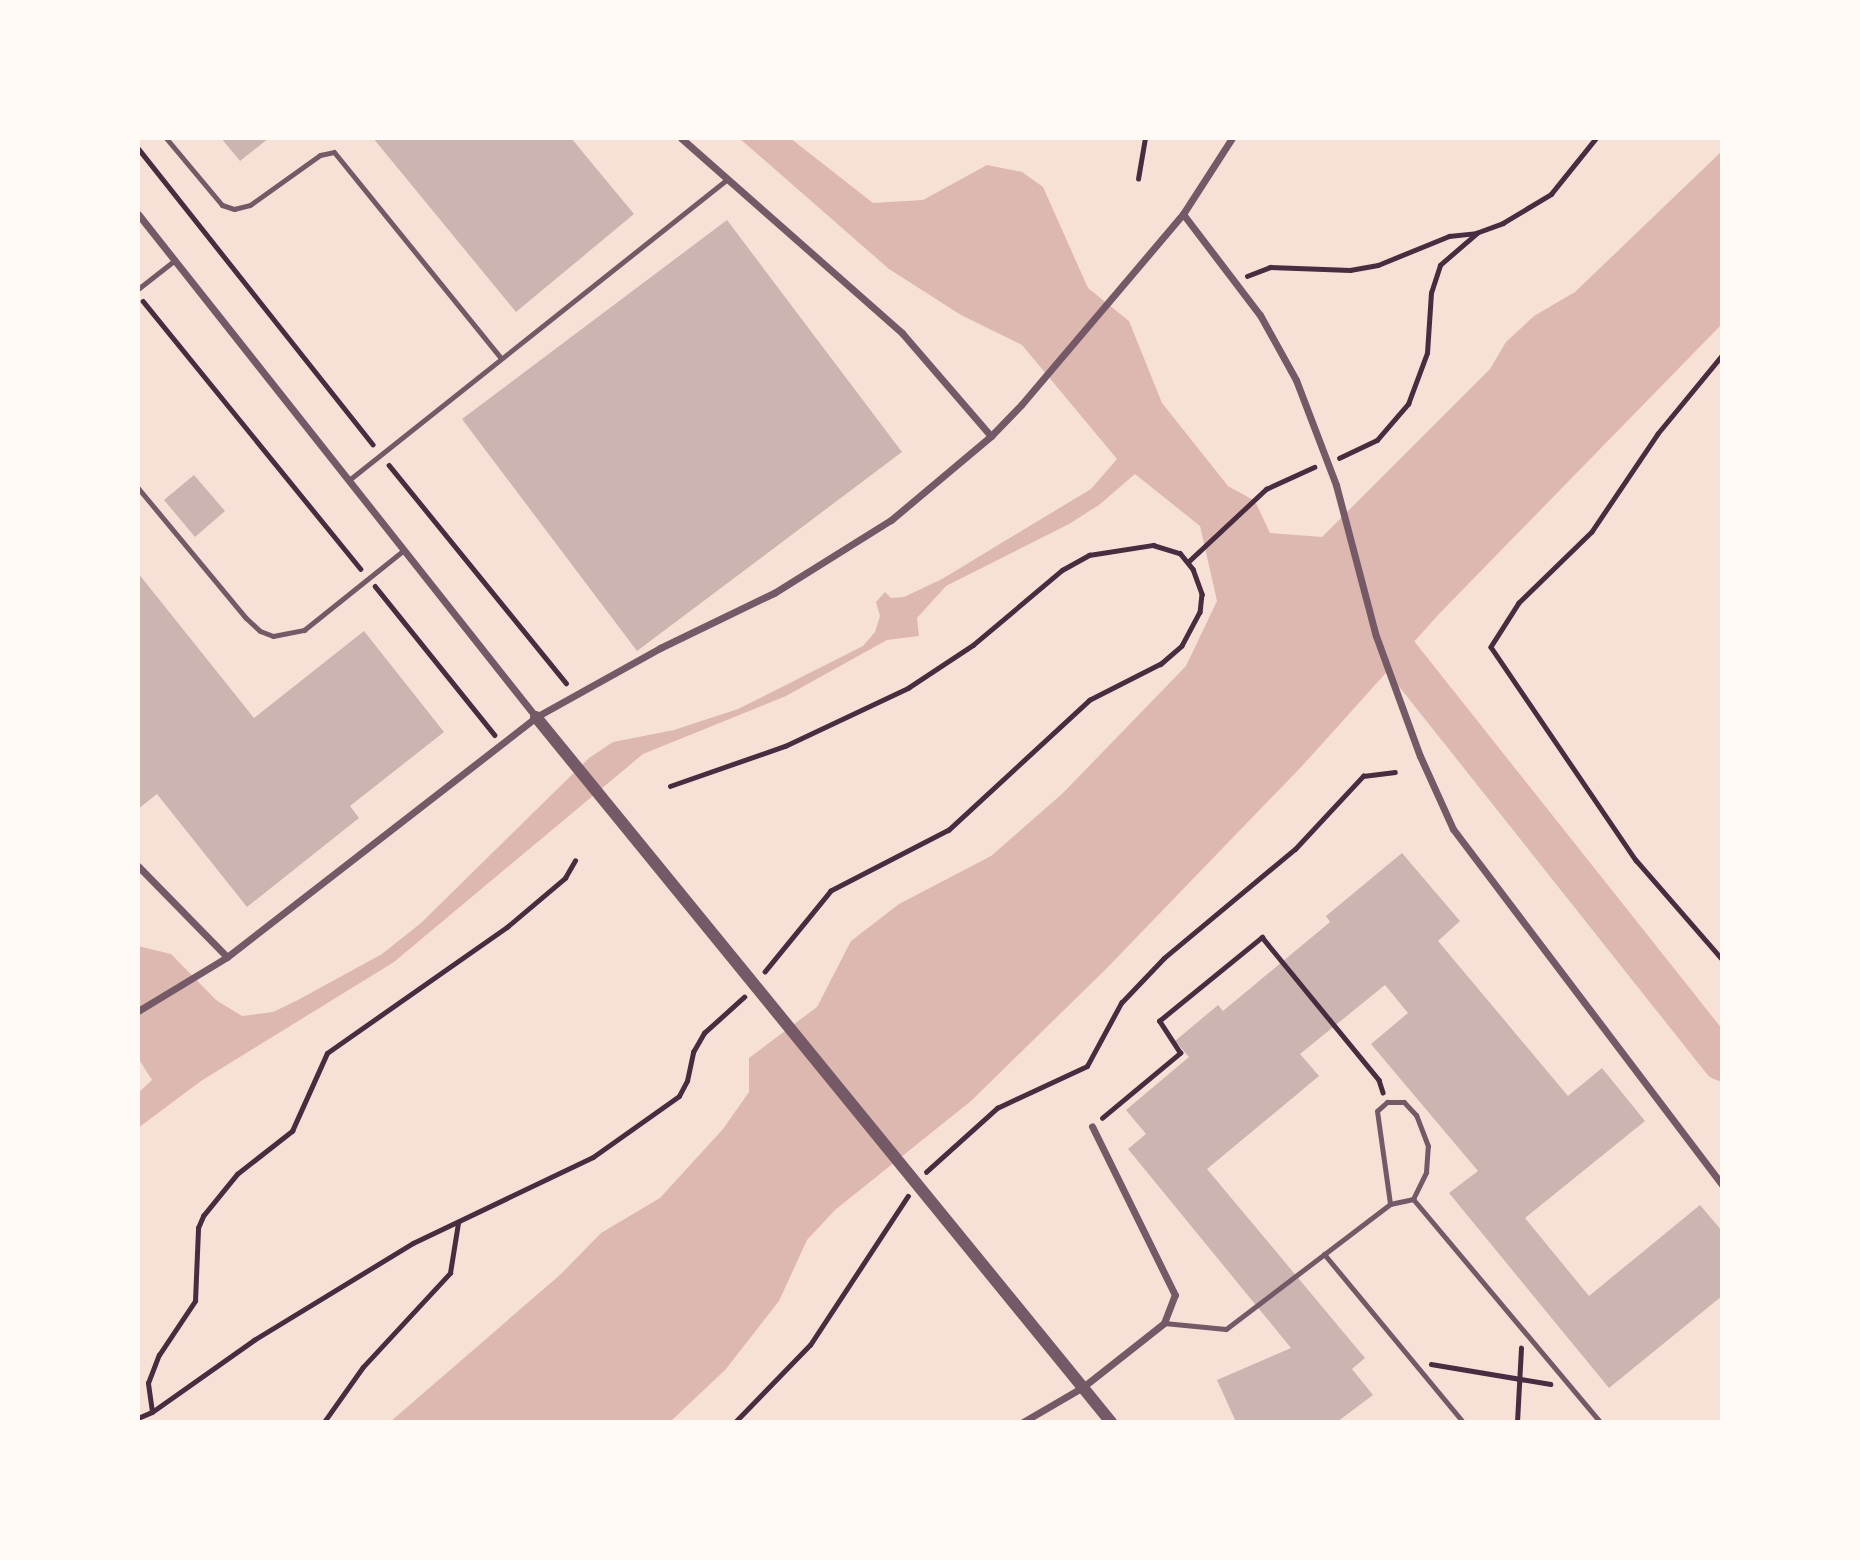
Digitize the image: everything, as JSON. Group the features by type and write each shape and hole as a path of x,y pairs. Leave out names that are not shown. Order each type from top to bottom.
{"street":[{"path":"681,138 902,334 991,436"},
{"path":"138,1011 227,957 536,717 797,578 891,520 991,436 1021,405 1139,270 1183,214 1232,138"},
{"path":"138,214 536,717 1111,1422"},
{"path":"1183,214 1236,281 1296,380 1336,485 1376,636 1419,756 1453,829 1506,905 1722,1185"},
{"path":"138,866 227,957"},
{"path":"1023,1422 1083,1387 1164,1323 1175,1295 1092,1126"}],"lane":[{"path":"166,138 222,205 234,209 250,205 320,155 334,152 501,358"},
{"path":"349,480 728,179"},
{"path":"138,289 175,260"},
{"path":"138,488 260,631 286,636 304,630 404,550"},
{"path":"1390,1204 1377,1111 1387,1102 1404,1102 1410,1108 1428,1146 1426,1172 1413,1199"},
{"path":"1164,1323 1226,1329 1390,1204 1413,1199"},
{"path":"1413,1199 1600,1422"},
{"path":"1324,1254 1463,1422"}],"path":[{"path":"1138,179 1145,138"},
{"path":"1331,461 1377,440 1408,404 1427,353 1431,293 1440,265 1478,233 1524,213 1550,194 1596,138"},
{"path":"138,148 576,695"},
{"path":"1236,281 1270,267 1350,270 1378,265 1450,236 1478,233"},
{"path":"138,295 502,744"},
{"path":"1722,356 1657,434 1592,532 1520,603 1491,647 1636,860 1722,959"},
{"path":"1188,562 1266,489 1320,465"},
{"path":"670,786 785,746 908,688 973,645 1062,570 1089,555 1153,545 1180,553 1188,562 1202,594 1199,612 1182,646 1161,664 1090,700 949,830 831,891 760,979"},
{"path":"923,1176 997,1108 1087,1066 1098,1053 1121,1003 1164,958 1295,849 1363,776 1395,772"},
{"path":"152,1412 148,1383 159,1355 195,1301 198,1228 214,1198 292,1130 316,1069 327,1053 508,927 565,878 575,861"},
{"path":"1092,1126 1180,1053 1159,1021 1262,937 1379,1080 1387,1102"},
{"path":"138,1418 152,1412 254,1340 366,1270 593,1157 679,1096 687,1081 692,1052 705,1033 752,988"},
{"path":"735,1422 810,1345 915,1187"},
{"path":"324,1422 363,1367 450,1273 458,1223"},
{"path":"1517,1422 1522,1329"},
{"path":"1412,1361 1572,1388"}],"shaded area":[{"path":"739,138 790,138 873,203 923,200 987,165 1022,172 1043,187 1088,288 1129,321 1162,403 1228,486 1255,501 1270,533 1322,537 1490,369 1506,342 1534,316 1575,292 1722,151 1722,324 1439,614 1303,765 1106,969 971,1101 835,1210 807,1240 779,1301 726,1369 670,1422 390,1422 561,1274 601,1233 660,1198 723,1129 749,1092 749,1058 817,1007 851,941 899,904 991,856 1063,793 1186,666 1217,601 1200,526 1135,474 1099,505 1069,524 946,586 917,618 919,636 887,640 786,696 643,754 394,962 201,1081 138,1128 138,1093 152,1080 138,1058 138,946 171,954 216,1000 242,1016 273,1012 296,1001 382,954 421,923 589,758 613,742 674,730 738,709 863,646 875,632 880,616 876,602 885,592 891,598 904,597 942,579 1091,489 1117,459 1022,345 961,315 889,269"}],"building":[{"path":"221,138 269,138 240,161"},
{"path":"373,138 571,138 634,214 516,312"},
{"path":"727,220 902,452 637,651 462,419"},
{"path":"194,475 225,511 195,537 164,500"},
{"path":"138,573 254,718 364,631 444,732 350,806 359,818 247,907 157,794 138,809"},
{"path":"1402,853 1460,921 1438,941 1568,1096 1602,1068 1645,1121 1525,1218 1589,1296 1700,1205 1722,1231 1722,1296 1609,1388 1449,1193 1478,1171 1371,1044 1408,1013 1385,985 1300,1054 1319,1076 1207,1169 1365,1358 1352,1369 1373,1395 1337,1422 1236,1422 1217,1380 1291,1348 1128,1149 1146,1134 1126,1110 1189,1057 1175,1041 1218,1005 1223,1011 1330,922 1326,916"}],"waterway":[{"path":"1367,614 1722,1061"}]}
